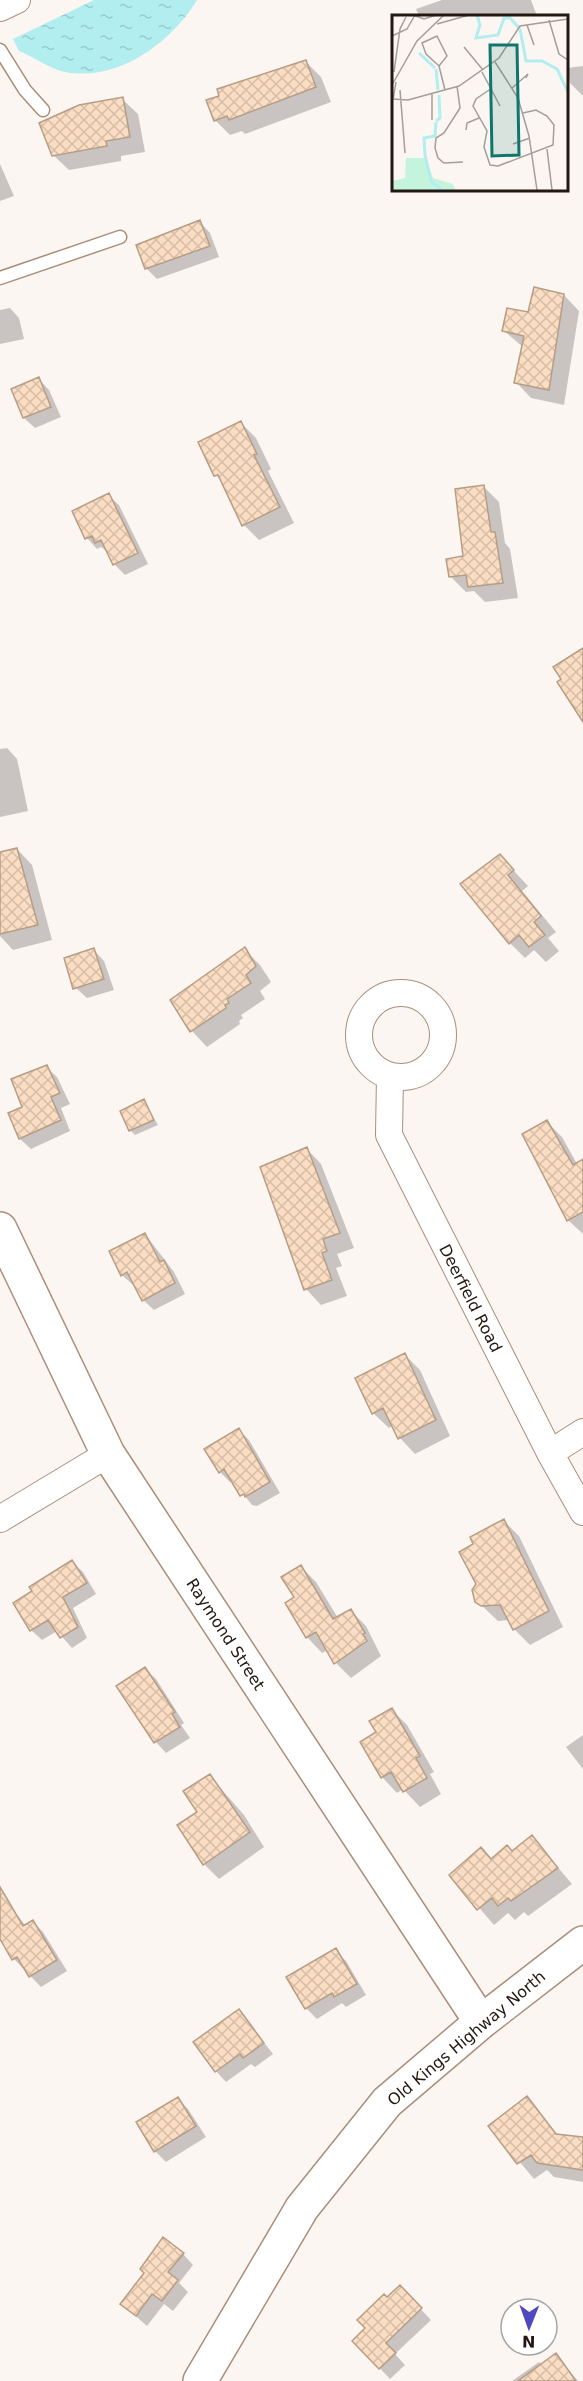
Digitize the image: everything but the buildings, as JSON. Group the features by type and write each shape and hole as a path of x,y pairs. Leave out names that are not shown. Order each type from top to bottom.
{"street":[{"path":"0,8 17,0"},
{"name":"Deerfield Road","path":"390,1076 389,1135 550,1453 583,1512"},
{"name":"Raymond Street","path":"0,1229 108,1454 482,2022"},
{"path":"550,1453 583,1432"},
{"path":"0,1519 108,1454"},
{"name":"Old Kings Highway North","path":"200,2381 302,2208 387,2102 482,2022 583,1943"}],"lane":[{"path":"0,50 25,90 43,110"},
{"path":"0,278 120,237"}],"water":[{"path":"94,0 197,0 173,31 158,44 123,65 104,71 85,74 65,72 19,51 13,39"}]}
